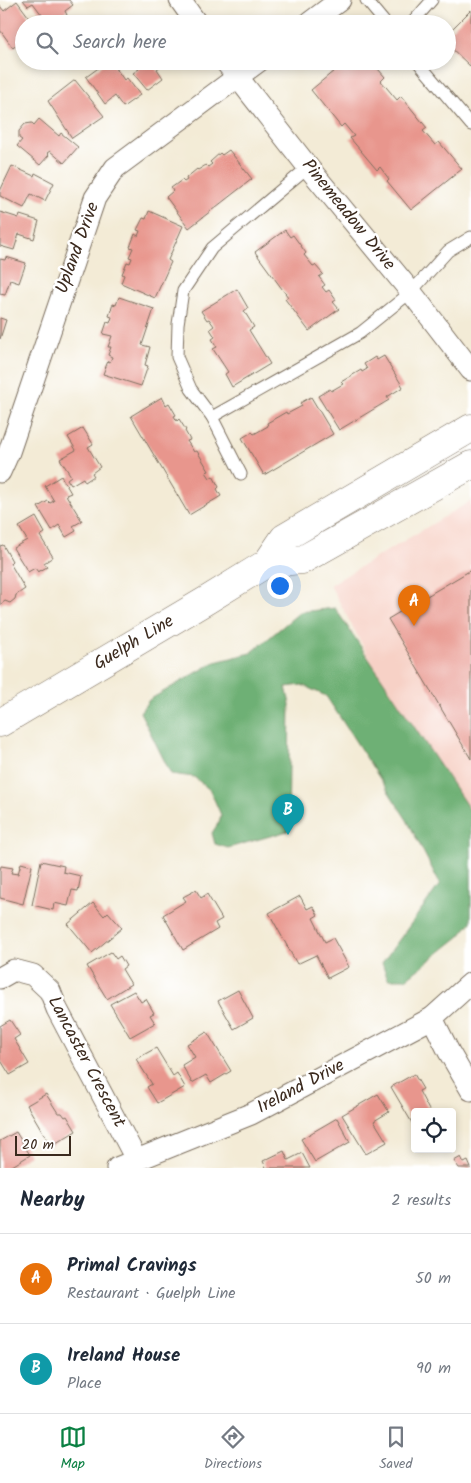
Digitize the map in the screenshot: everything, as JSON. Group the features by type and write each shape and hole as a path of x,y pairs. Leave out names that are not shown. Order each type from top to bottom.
{"main road":[{"name":"Guelph Line","path":"0,723 267,563 284,538 471,428"},
{"name":"Guelph Line","path":"267,563 302,560 471,465"}],"street":[{"path":"180,0 191,15"},
{"path":"320,15 340,0"},
{"name":"Pinemeadow Drive","path":"231,70 471,370"},
{"name":"Upland Drive","path":"0,472 9,452 95,198 115,168 231,70"},
{"name":"Lancaster Crescent","path":"0,978 14,970 33,975 50,991 57,1010 136,1159"},
{"name":"Ireland Drive","path":"117,1168 251,1114 432,1018 471,983"},
{"path":"432,1018 471,1090"}],"lane":[{"path":"366,0 378,15"},
{"path":"419,15 432,0"},
{"path":"425,70 471,125"},
{"path":"241,474 212,418 192,389 177,357 178,324 183,291 212,248 308,167"},
{"path":"212,418 360,333 410,292 448,251 471,237"}],"shaded area":[{"path":"471,501 471,836 384,685 330,585"}],"green space":[{"path":"335,608 471,812 471,922 460,936 406,979 388,979 382,963 440,884 407,820 326,696 302,685 286,687 290,704 288,831 228,848 215,844 212,833 221,815 210,790 194,777 171,774 140,712 149,700 215,662 251,653 300,612"}],"building":[{"path":"23,0 69,0 73,5 65,11 67,15 42,15 33,3 28,6"},
{"path":"17,1 27,15 15,15 15,46 13,48 0,30 0,6 4,11"},
{"path":"471,10 471,67 456,53 456,25"},
{"path":"96,70 117,70 124,80 127,78 140,95 123,107 115,96 105,104 86,77"},
{"path":"138,70 158,70 163,78 147,90 133,73"},
{"path":"335,70 379,70 385,77 381,81 397,100 401,96 427,128 423,131 435,145 439,142 462,169 411,210 387,181 389,179 380,167 377,170 350,138 354,136 344,124 341,127 311,90"},
{"path":"75,80 104,116 72,138 48,101"},
{"path":"39,119 59,136 61,133 78,147 64,163 50,151 47,153 49,155 40,165 17,146 22,140 19,138 19,131 25,124 32,123 34,125"},
{"path":"229,150 252,179 189,228 166,197 173,191 171,188 182,180 184,182 187,180 186,178 197,169 206,165 208,167 212,164 210,162 220,153 222,155"},
{"path":"12,166 34,176 35,173 54,183 45,201 31,194 24,208 0,196 0,191"},
{"path":"149,211 183,226 168,260 171,262 155,298 121,283 124,275 122,274 127,262 130,263 132,258 129,257 133,248 130,247 135,234 138,236 140,231 137,230 143,218 146,219"},
{"path":"0,212 19,218 20,215 39,221 34,239 19,234 14,250 0,246"},
{"path":"285,230 290,237 293,235 306,253 304,255 323,274 319,277 325,285 322,287 326,292 329,290 336,300 333,302 339,309 309,331 285,299 288,297 255,252"},
{"path":"6,257 26,263 19,283 10,280 5,295 0,294 0,259 5,260"},
{"path":"237,289 248,308 244,311 254,327 249,330 270,364 232,387 225,374 228,372 213,349 217,347 212,339 215,337 210,329 214,326 201,311"},
{"path":"119,297 154,309 142,345 150,347 145,365 148,366 141,386 103,374 108,361 110,362 112,357 108,355 111,347 108,347 112,336 103,334 107,322 110,323 112,317 109,316 113,304 116,305"},
{"path":"0,318 6,320 0,339"},
{"path":"384,356 403,387 387,397 389,400 339,430 318,396 343,384 341,382 361,370 362,372 367,369 364,364 375,357 377,360"},
{"path":"162,397 166,405 169,403 176,415 174,416 177,421 179,419 186,430 190,440 187,441 194,452 197,451 209,471 206,472 210,478 213,476 219,487 217,489 221,496 189,515 131,416"},
{"path":"311,397 333,434 264,475 242,438 268,426 267,423 286,412 287,414 302,406 300,403"},
{"path":"83,428 93,444 88,447 100,467 92,473 94,476 85,482 83,478 71,485 67,479 71,476 60,459 76,450 68,437"},
{"path":"61,476 71,493 66,495 82,521 73,526 76,531 66,537 59,525 52,530 38,507 48,501 50,503 54,501 45,486"},
{"path":"36,517 45,533 40,536 53,557 44,563 47,567 38,572 35,568 28,572 13,548 27,540 19,527"},
{"path":"3,545 12,561 10,563 25,589 16,595 15,599 10,603 5,601 0,605 0,546"},
{"path":"471,570 471,759 388,619"},
{"path":"41,861 64,866 63,872 81,876 78,891 72,890 68,906 54,903 53,910 32,905"},
{"path":"21,863 32,866 23,904 0,898 1,866 13,868 11,873 18,874"},
{"path":"196,890 201,898 207,894 222,919 215,923 218,929 183,950 163,915 186,901 183,897"},
{"path":"300,896 307,909 313,906 318,915 313,918 325,942 333,938 349,967 328,978 316,955 297,964 269,913"},
{"path":"93,903 104,916 108,912 122,928 92,953 68,924"},
{"path":"111,952 116,959 120,956 126,966 122,969 131,984 107,999 87,966"},
{"path":"238,990 253,1018 234,1029 218,1001"},
{"path":"134,991 141,1002 146,999 154,1013 150,1015 155,1023 130,1037 110,1004"},
{"path":"10,1020 20,1035 14,1039 29,1064 10,1075 0,1059 0,1026"},
{"path":"207,1032 231,1071 211,1083 206,1075 192,1083 182,1065 195,1057 187,1044"},
{"path":"156,1048 173,1076 177,1073 185,1087 157,1103 147,1087 152,1084 136,1059"},
{"path":"414,1074 423,1089 419,1091 428,1108 411,1108 411,1121 391,1087"},
{"path":"46,1094 58,1113 62,1113 65,1117 67,1116 76,1131 51,1146 27,1105"},
{"path":"378,1094 389,1112 374,1121 387,1142 366,1154 342,1115"},
{"path":"337,1118 350,1142 315,1162 301,1139"},
{"path":"16,1132 30,1155 9,1168 0,1168 0,1141"},
{"path":"284,1151 288,1160 302,1153 310,1168 266,1168 263,1161"},
{"path":"461,1157 464,1163 468,1161 471,1168 459,1168 454,1161"}],"place":[{"name":"Primal Cravings","path":"414,626"},
{"name":"Ireland House","path":"288,835"}]}
